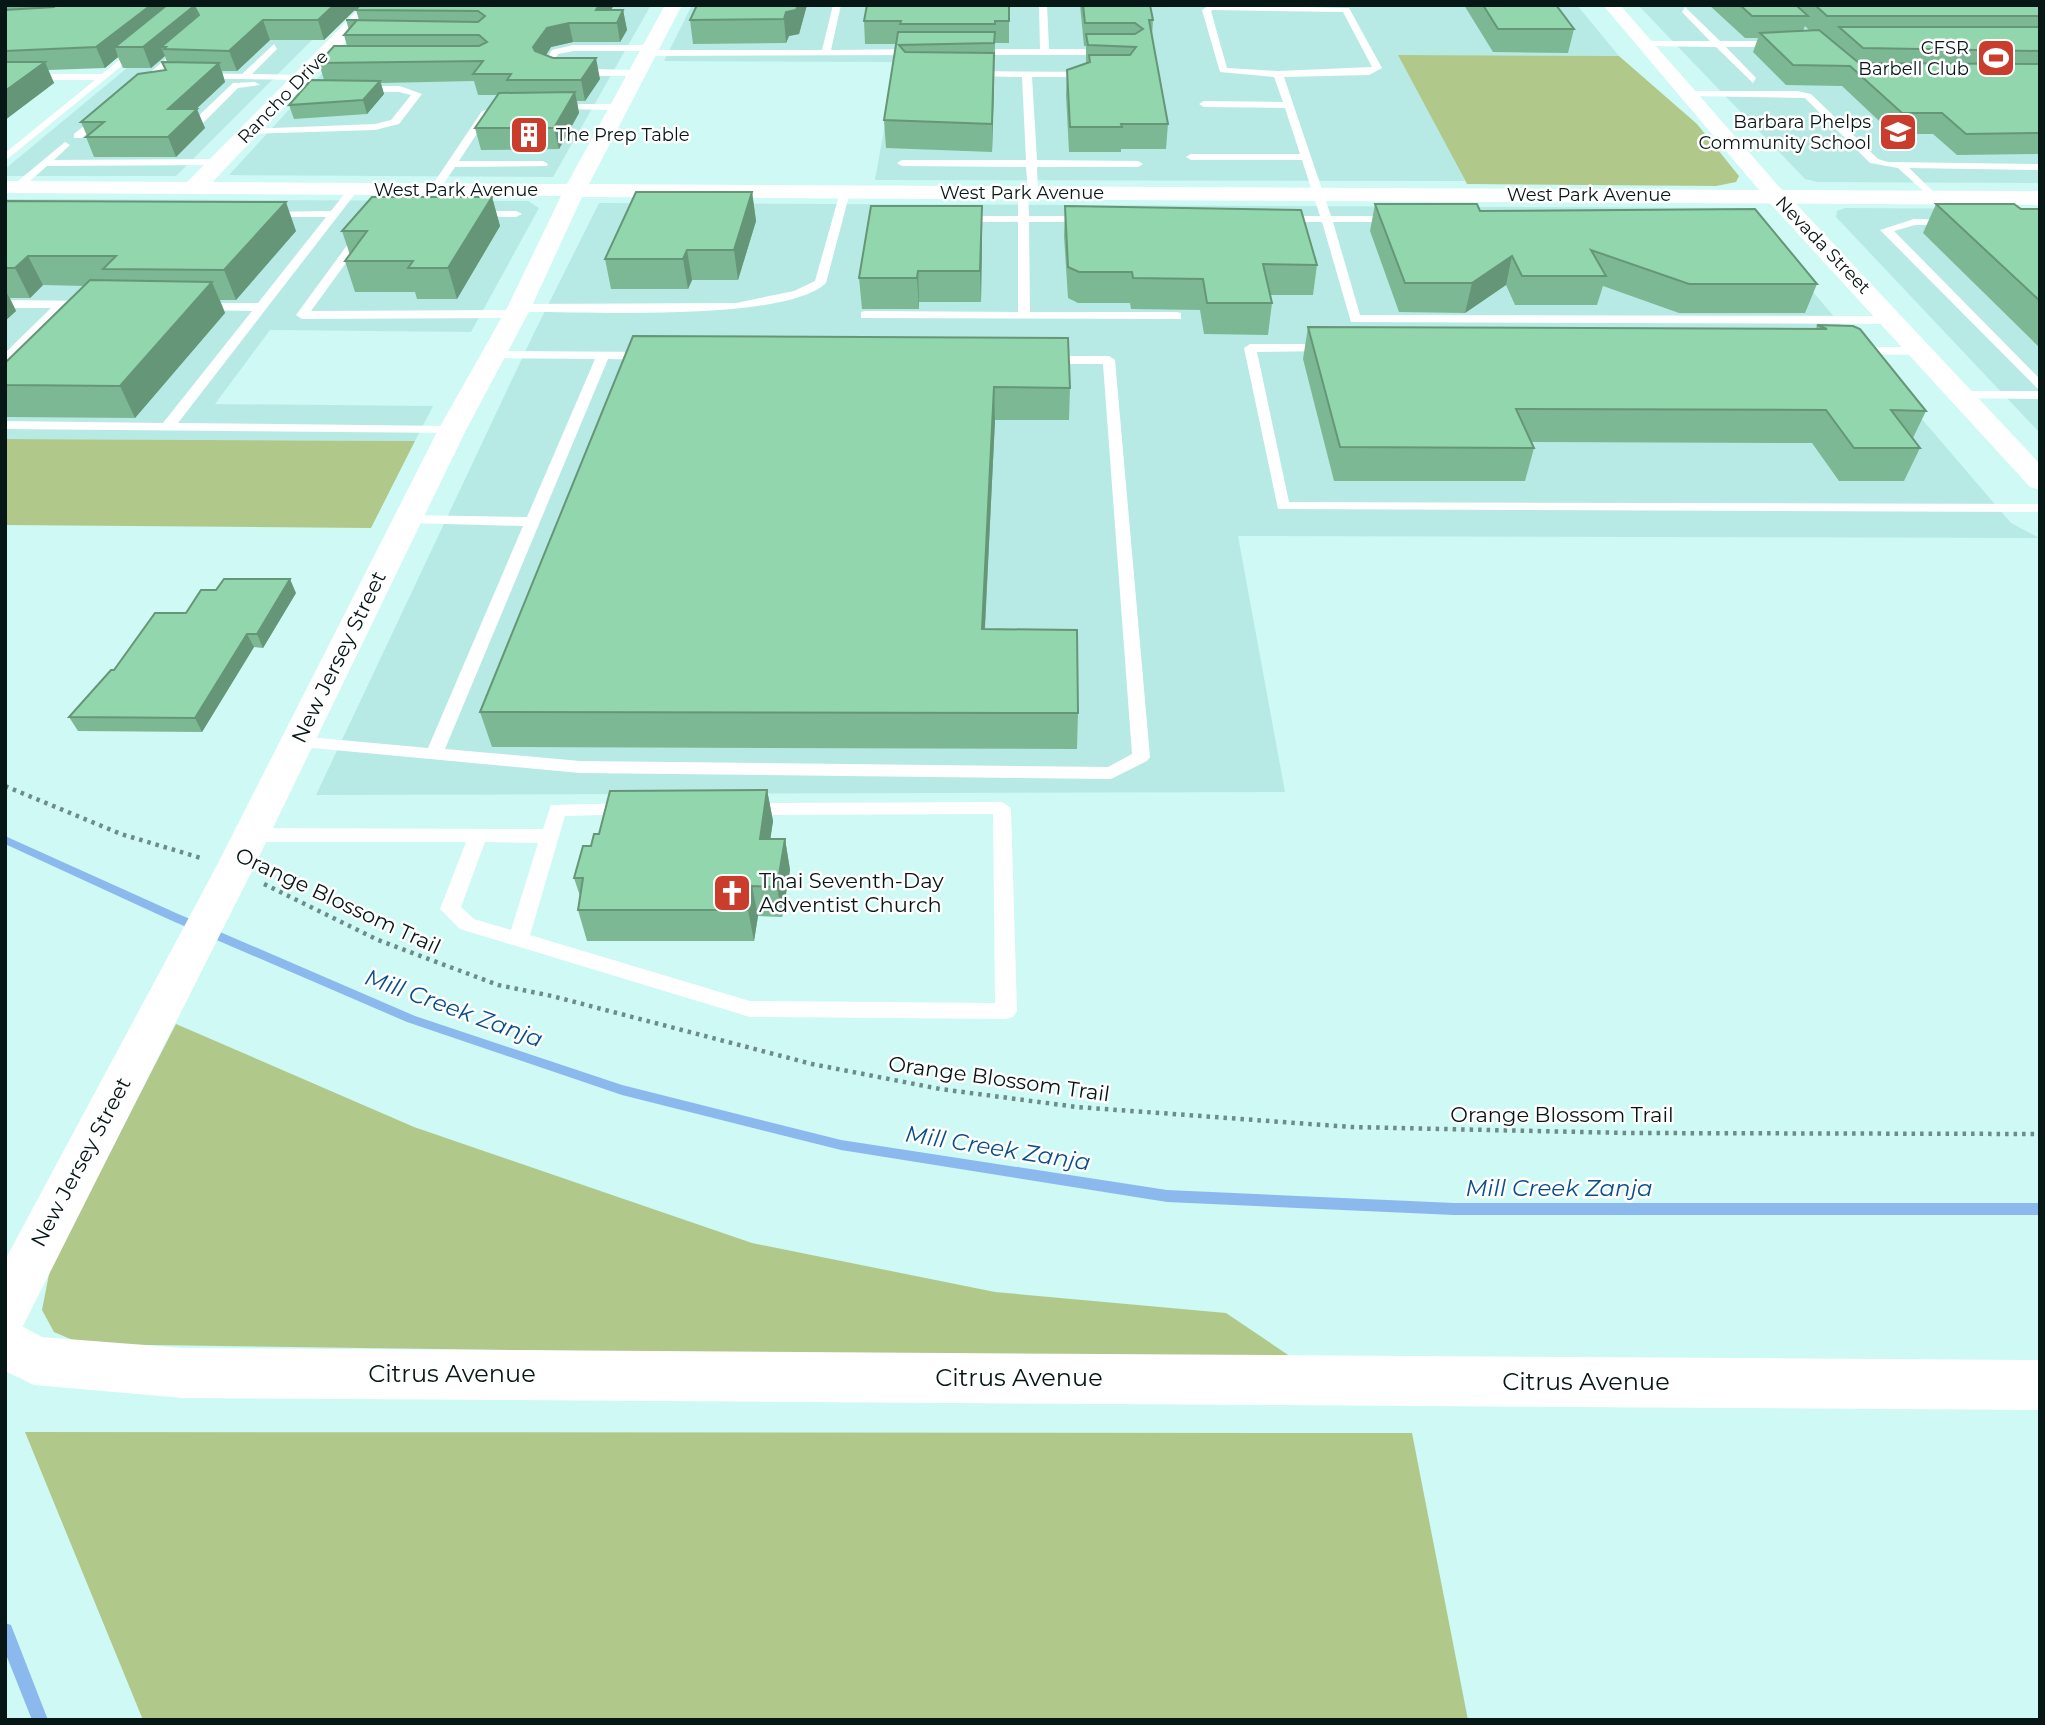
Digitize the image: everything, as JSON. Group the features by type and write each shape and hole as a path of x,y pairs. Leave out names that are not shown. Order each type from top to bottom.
{"street":[{"name":"New Jersey Street","path":"5,1310 230,876 452,429 517,311 575,189 674,5"},
{"name":"Nevada Street","path":"1611,5 1690,93 1774,195 1894,320 2040,481"},
{"name":"Rancho Drive","path":"193,189 318,61 350,35 373,10"},
{"name":"West Park Avenue","path":"8,187 353,190 406,194 434,190 575,189 1319,194 1595,200 1774,195 2040,198"},
{"name":"Citrus Avenue","path":"5,1341 34,1361 183,1373 2040,1385"}],"lane":[{"path":"826,52 837,5"},
{"path":"1042,5 1045,52"},
{"path":"1212,7 1346,10 1377,68 1369,72 1278,75 1223,70 1206,10 1212,7"},
{"path":"1685,10 1753,80"},
{"path":"5,158 152,37"},
{"path":"191,40 152,75 400,89 417,94 395,122 375,127 248,132"},
{"path":"1646,44 1787,44"},
{"path":"195,124 274,47"},
{"path":"645,58 573,48 555,52 545,69 556,73 645,58 826,52 935,52"},
{"path":"963,52 1122,52"},
{"path":"318,61 340,61"},
{"path":"960,73 1104,74"},
{"path":"1024,315 1024,219 1031,163 1027,74"},
{"path":"1278,75 1319,194 1355,319 1894,320"},
{"path":"5,77 103,77"},
{"path":"143,86 240,81"},
{"path":"1690,93 1797,93 1808,96 1874,161 1902,167 2040,167"},
{"path":"1204,104 1289,104"},
{"path":"434,190 485,113 523,107"},
{"path":"537,107 619,107"},
{"path":"78,136 110,110"},
{"path":"5,139 28,139"},
{"path":"8,187 45,163 65,145"},
{"path":"1191,157 1305,157"},
{"path":"45,163 219,162"},
{"path":"902,163 1138,164"},
{"path":"452,164 542,164"},
{"path":"1902,167 1933,197"},
{"path":"168,426 353,190"},
{"path":"375,223 366,227 302,315 736,307 797,294 820,283 845,192"},
{"path":"252,214 334,214"},
{"path":"461,214 516,214"},
{"path":"940,219 1105,219"},
{"path":"1259,219 1407,219"},
{"path":"1970,222 1914,222 1886,230 2033,373 2040,387"},
{"path":"5,304 102,305"},
{"path":"5,360 62,304"},
{"path":"182,306 262,306"},
{"path":"865,315 1177,316"},
{"path":"1346,348 1250,348 1283,506 2040,508"},
{"path":"1841,351 1922,351"},
{"path":"494,354 671,356"},
{"path":"433,754 603,355"},
{"path":"297,742 580,767 1111,773 1141,757 1110,360 1027,359"},
{"path":"1962,395 2040,395"},
{"path":"5,425 452,429"},
{"path":"408,519 532,522"},
{"path":"478,836 450,909 467,924 750,1009 1006,1011 1002,808 725,809"},
{"path":"518,940 558,810 655,809"},
{"path":"250,835 551,836"}],"path":[{"name":"Orange Blossom Trail","path":"5,786 230,876 421,958 503,987 541,992 643,1024 823,1067 935,1089 1170,1117 1373,1130 2040,1134"}],"shaded area":[{"path":"203,5 347,5 176,176 5,176 5,169"},
{"path":"385,5 651,5 553,177 229,175"},
{"path":"692,5 1577,5 1619,56 1399,55 1465,181 875,180 896,62 664,61"},
{"path":"1638,5 2040,5 2040,183 1817,182 1805,179"},
{"path":"5,199 528,201 539,208 471,332 270,330 215,404 433,406 415,441 5,439"},
{"path":"599,203 1741,208 2011,523 2039,538 1238,536 1285,792 316,795 534,333"},
{"path":"1845,208 2040,209 2040,433 1836,217 1837,211"}],"green space":[{"path":"1398,55 1619,56 1697,124 1739,176 1736,182 1716,186 1467,184"},
{"path":"5,439 415,441 371,528 5,525"},
{"path":"176,1024 414,1127 752,1243 995,1292 1226,1313 1297,1361 82,1344 54,1332 42,1310 50,1269"},
{"path":"25,1432 1412,1433 1468,1720 143,1720"}],"building":[{"path":"55,5 151,5 96,47 5,51 5,10"},
{"path":"167,5 334,5 318,20 263,20 229,51 161,47 199,15 194,6 143,47 115,47"},
{"path":"360,5 599,5 596,10 623,10 617,23 569,23 547,28 533,47 535,51 553,58 596,58 581,80 507,80 511,74 473,74 483,61 319,63 334,46 479,46 487,42 479,35 344,35 357,20 478,22 485,16 478,11 356,10"},
{"path":"697,5 798,5 796,10 786,12 784,19 690,20"},
{"path":"867,5 1009,5 1009,21 995,21 995,24 900,24 901,21 864,21"},
{"path":"1083,5 1150,5 1153,20 1149,20 1168,124 1070,127 1067,70 1090,62 1089,55 1130,55 1136,47 1088,45 1086,34 1135,34 1143,29 1135,23 1085,23"},
{"path":"1483,5 1556,5 1574,29 1498,29"},
{"path":"1740,5 1796,5 1808,16 1752,16"},
{"path":"1815,5 2040,5 2040,16 1827,16"},
{"path":"1839,27 2040,27 2040,51 1863,48"},
{"path":"1819,30 1859,63 2039,64 2040,133 1966,134 1942,113 1902,113 1850,66 1793,65 1760,33"},
{"path":"898,32 995,32 994,43 899,45 905,52 994,53 992,124 884,120"},
{"path":"5,62 45,62 5,91"},
{"path":"162,62 219,63 168,109 197,109 168,137 86,137 104,122 81,122 138,74 166,70"},
{"path":"311,80 380,81 363,100 289,105"},
{"path":"575,92 554,128 475,128 499,93"},
{"path":"636,192 752,192 734,250 687,250 683,259 605,259"},
{"path":"372,197 492,197 448,268 408,268 413,261 345,261 367,231 342,231"},
{"path":"5,201 286,202 224,270 103,269 116,256 28,256 15,268 5,268"},
{"path":"1375,204 1477,204 1480,211 1755,209 1817,284 1689,284 1591,250 1606,276 1522,276 1512,256 1472,283 1405,283"},
{"path":"1936,204 2014,204 2021,209 2040,209 2040,301"},
{"path":"871,206 982,206 980,271 918,271 917,278 859,278"},
{"path":"1065,206 1301,210 1317,265 1263,264 1272,303 1207,303 1203,279 1133,278 1132,272 1079,272 1068,267"},
{"path":"90,280 212,282 120,386 5,385 5,363"},
{"path":"1817,325 1853,326 1860,329 1926,411 1891,410 1920,448 1854,448 1826,410 1516,409 1534,448 1340,447 1308,327 1827,329"},
{"path":"633,336 1068,338 1070,388 994,387 982,629 1077,630 1078,713 480,712"},
{"path":"224,579 290,579 257,634 247,634 195,718 69,717 111,670 114,670 155,613 186,613 201,590 216,590"},
{"path":"767,790 760,839 785,839 777,887 752,886 748,910 578,910 583,878 574,878 583,846 591,846 594,834 599,834 610,791"}],"waterway":[{"name":"Mill Creek Zanja","path":"5,840 172,916 411,1019 622,1090 841,1145 1167,1196 1454,1209 2040,1209"},
{"path":"5,1631 40,1720"}],"place":[{"name":"CFSR Barbell Club","path":"1996,58"},
{"name":"Barbara Phelps Community School","path":"1898,132"},
{"name":"The Prep Table","path":"529,135"},
{"name":"Thai Seventh-Day Adventist Church","path":"732,893"}]}
